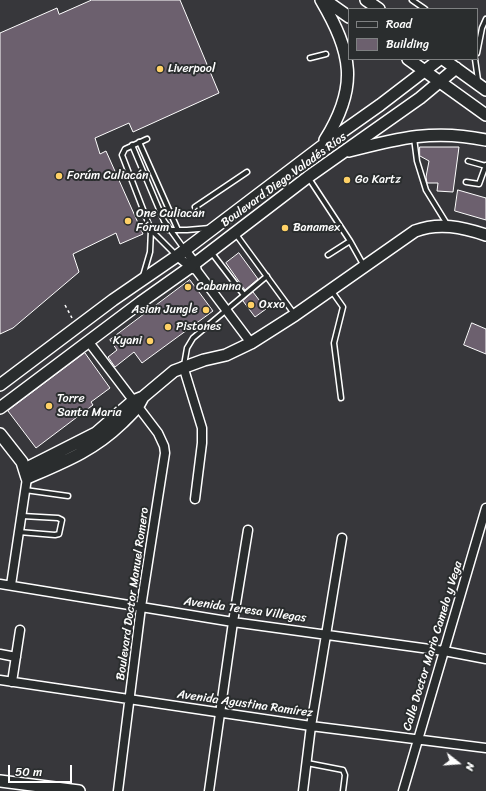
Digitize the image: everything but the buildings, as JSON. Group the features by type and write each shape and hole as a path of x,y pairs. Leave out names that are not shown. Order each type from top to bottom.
{"main road":[{"path":"321,0 339,32 344,47 348,81 340,115 322,146"},
{"path":"325,0 348,16"},
{"path":"366,0 378,8"},
{"path":"410,60 486,115"},
{"name":"Boulevard Diego Valadés Ríos","path":"0,385 141,280 181,253 439,60"},
{"path":"444,60 482,87"},
{"name":"Boulevard Diego Valadés Ríos","path":"0,408 88,341 194,267 210,251 308,177 441,82 456,68"},
{"path":"343,153 414,136 445,134 486,140"},
{"path":"0,434 17,453 26,473 96,433 138,402 167,376 183,366 226,355 251,343 295,315 415,231 426,227 448,226 486,235"},
{"path":"0,781 79,791"}],"street":[{"path":"181,253 194,267 251,343"},
{"name":"Boulevard Doctor Manuel Romero","path":"88,341 138,402 162,440 165,453 141,607 118,791"},
{"path":"183,366 202,428 195,499"},
{"path":"11,585 22,516 26,473"},
{"name":"Calle Doctor Mario Camelo y Vega","path":"403,791 486,508"},
{"path":"209,791 233,622 248,530"},
{"path":"303,791 311,726 342,538"},
{"name":"Avenida Teresa Villegas","path":"0,584 233,622 444,650 486,659"},
{"path":"12,682 20,630"},
{"path":"0,654 16,656"},
{"name":"Avenida Agustina Ramírez","path":"0,680 311,726 486,748"}],"lane":[{"path":"412,0 424,8"},
{"path":"478,48 482,28 486,19"},
{"path":"310,58 326,54"},
{"path":"475,60 482,87"},
{"path":"414,136 417,162 426,190 448,226"},
{"path":"141,280 150,252 151,230 122,155 123,151 132,145 146,139"},
{"path":"139,142 178,230"},
{"path":"132,145 169,230 181,253"},
{"path":"466,182 479,184 486,166 468,161"},
{"path":"195,207 247,172"},
{"path":"308,177 350,241 364,266"},
{"path":"152,191 159,188"},
{"path":"169,230 214,227"},
{"path":"151,230 181,253"},
{"path":"234,233 295,315"},
{"path":"328,255 350,241"},
{"path":"210,251 244,295"},
{"path":"183,366 190,342 267,276"},
{"path":"331,290 343,307 334,337 341,398"},
{"path":"25,490 68,496"},
{"path":"19,532 55,535 60,531 62,520 58,518 22,516"},
{"path":"307,763 343,770 345,774 343,791"}],"place":[{"name":"Liverpool","path":"160,69"},
{"name":"Forúm Culiacán","path":"59,176"},
{"name":"Go Kartz","path":"347,180"},
{"name":"One Culiacán Fórum","path":"128,221"},
{"name":"Banamex","path":"285,228"},
{"name":"Cabanna","path":"188,287"},
{"name":"Oxxo","path":"251,305"},
{"name":"Asian Jungle","path":"206,310"},
{"name":"Pistones","path":"168,327"},
{"name":"Kyani","path":"150,341"},
{"name":"Torre Santa María","path":"49,406"}]}
